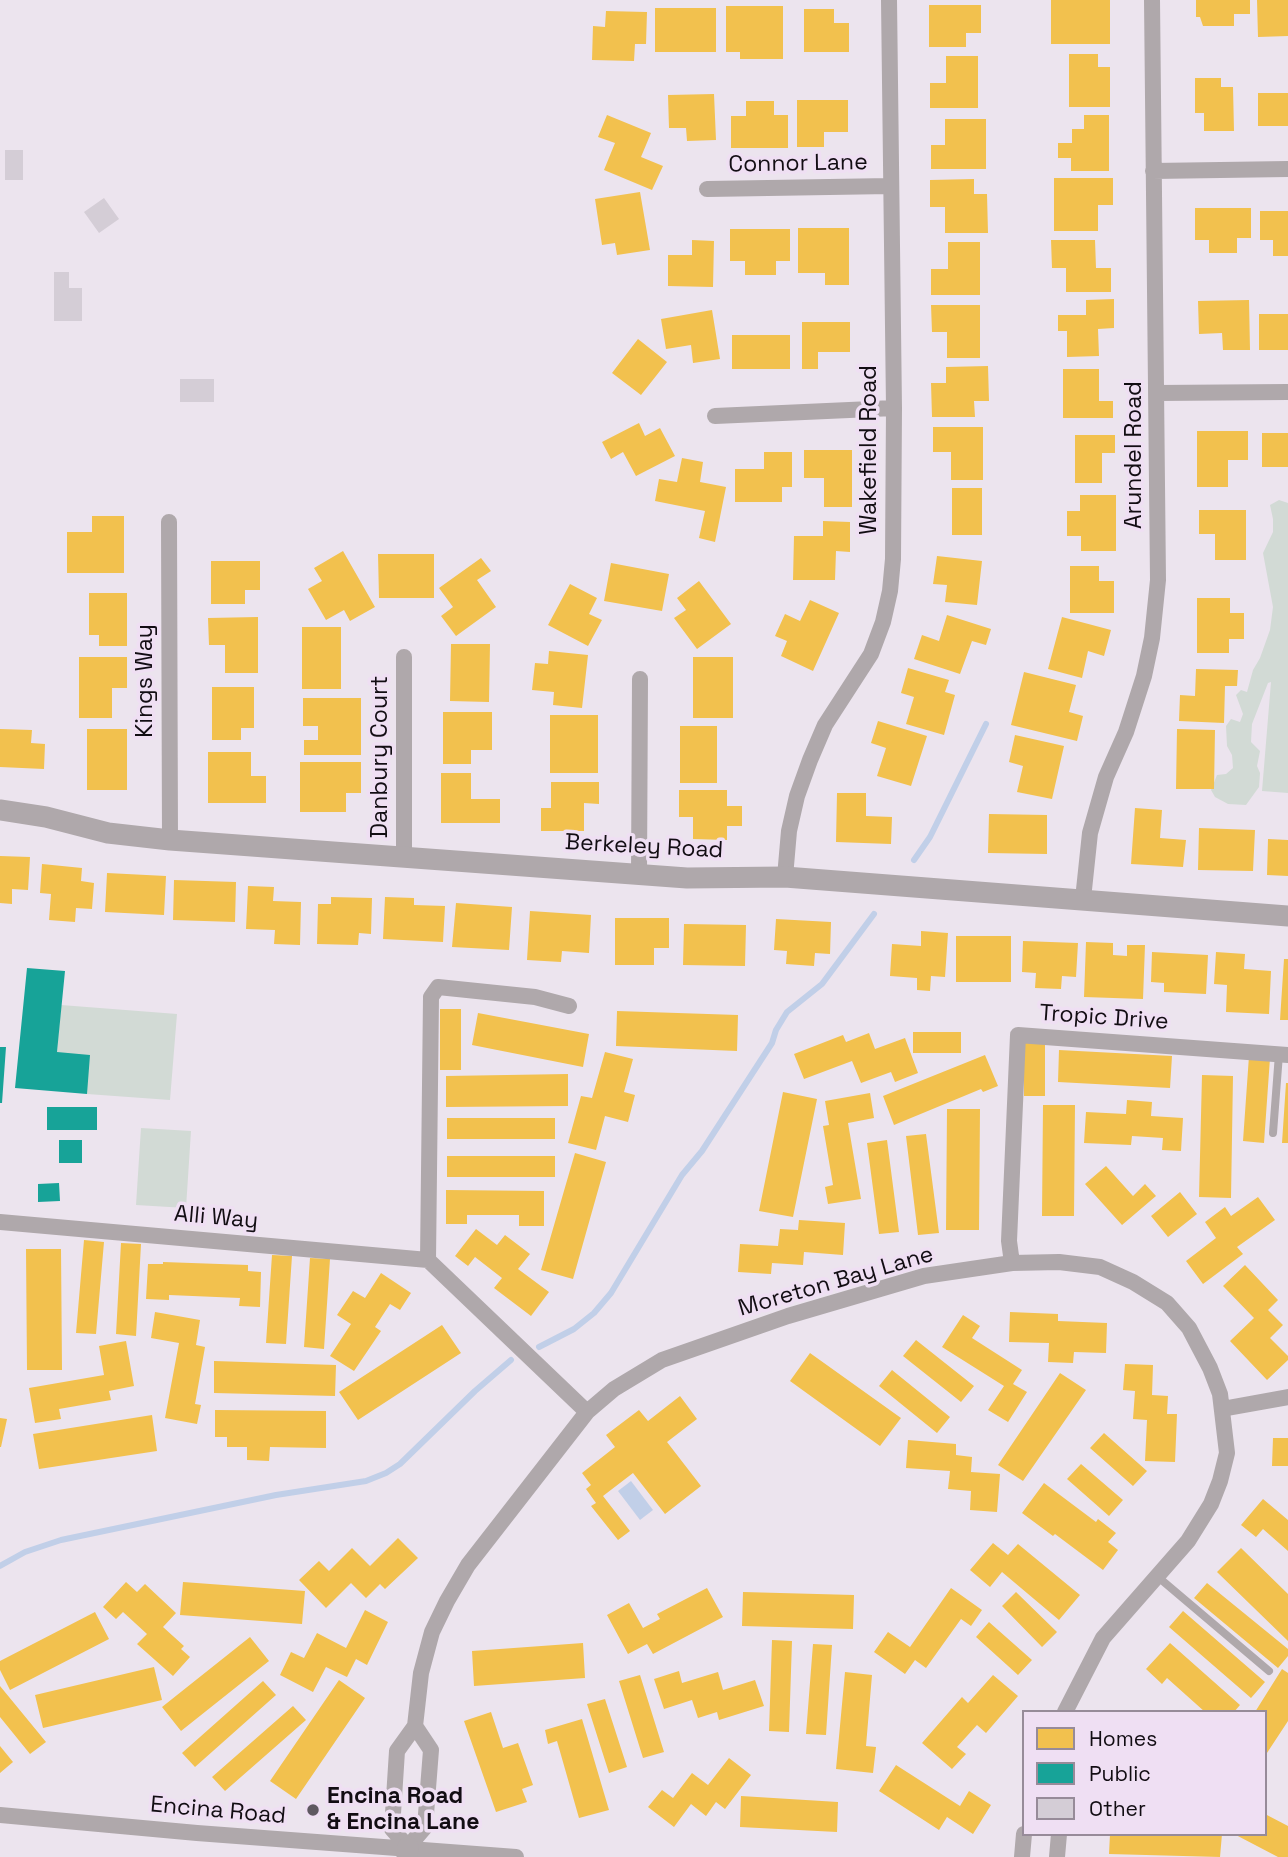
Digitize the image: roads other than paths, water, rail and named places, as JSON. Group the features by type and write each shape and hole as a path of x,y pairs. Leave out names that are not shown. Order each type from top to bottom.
{"street":[{"name":"Wakefield Road","path":"785,877 789,831 797,796 810,760 825,725 871,654 883,622 890,591 893,559 894,408 888,0"},
{"name":"Arundel Road","path":"1083,899 1090,833 1097,804 1126,732 1144,676 1152,638 1158,580 1152,0"},
{"path":"1153,171 1288,169"},
{"name":"Connor Lane","path":"707,189 890,186"},
{"path":"1157,393 1288,392"},
{"path":"715,416 894,408"},
{"name":"Kings Way","path":"169,522 170,840"},
{"name":"Danbury Court","path":"404,657 404,857"},
{"path":"639,875 640,679"},
{"name":"Berkeley Road","path":"0,810 46,817 108,833 170,840 687,878 785,877 1288,916"},
{"path":"569,1006 535,997 439,987 431,997 428,1260 587,1412"},
{"name":"Tropic Drive","path":"1012,1263 1010,1241 1018,1035 1283,1054"},
{"name":"Alli Way","path":"0,1222 428,1260"},
{"name":"Moreton Bay Lane","path":"408,1852 392,1829 397,1751 415,1726 426,1652 447,1601 468,1565 587,1412 633,1377 662,1360 788,1316 924,1276 1012,1263 1059,1262 1100,1267 1133,1282 1167,1303 1189,1328 1220,1394 1227,1453 1220,1481 1210,1504 1188,1541 1103,1638 1066,1710"},
{"path":"1222,1409 1288,1397"},
{"path":"408,1852 425,1827 431,1749 415,1726"},
{"name":"Encina Road","path":"0,1815 408,1852 516,1857"},
{"path":"1022,1857 1024,1836"},
{"path":"1057,1857 1059,1836"}],"lane":[{"path":"1273,1133 1283,1054"},
{"path":"1158,1577 1269,1671"}],"water":[{"path":"631,1481 653,1510 640,1520 618,1491"}],"waterway":[{"path":"914,860 930,837 986,724"},
{"path":"539,1347 574,1329 594,1313 611,1293 682,1175 702,1151 772,1043 787,1012 822,984 874,914"},
{"path":"0,1566 25,1552 61,1540 276,1495 366,1481 386,1473 400,1464 511,1360"}],"place":[{"name":"Encina Road & Encina Lane","path":"313,1810"}]}
